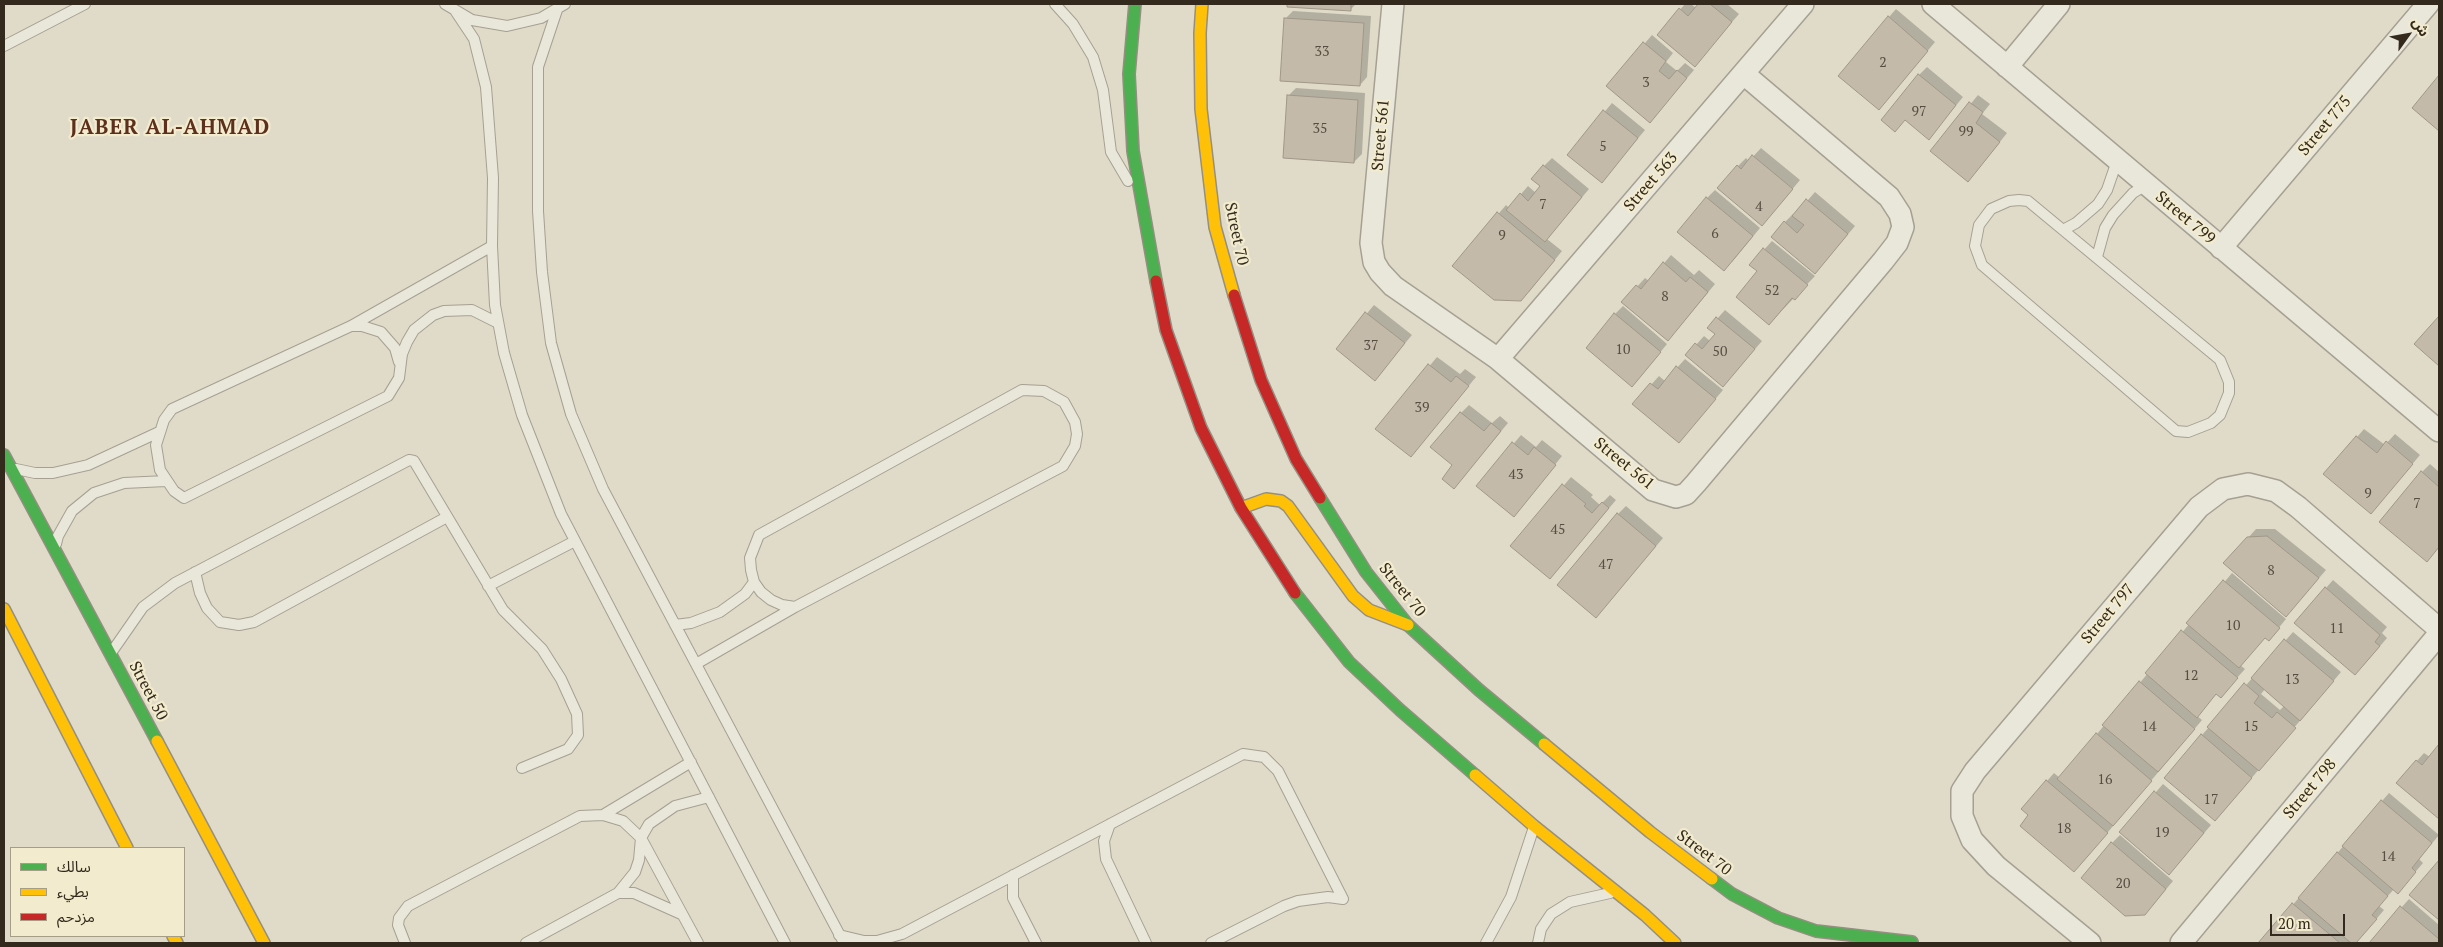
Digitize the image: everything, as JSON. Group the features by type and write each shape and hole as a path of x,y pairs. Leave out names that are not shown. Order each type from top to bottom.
{"main road":[{"path":"1135,4 1129,74 1133,151 1141,203 1166,330 1200,428 1241,508 1304,606 1350,662 1400,710 1534,826 1675,943"},
{"name":"Street 70","path":"1202,4 1200,33 1201,109 1215,228 1241,320 1261,380 1296,459 1366,572 1408,625 1479,690 1650,832 1732,894 1778,918 1816,931 1913,943"},
{"name":"Street 50","path":"4,455 264,943"},
{"path":"1241,508 1274,498 1288,506 1353,596 1369,610 1388,619 1408,625"},
{"path":"4,609 127,847"},
{"path":"1866,943 1882,941 1913,943"}],"street":[{"name":"Street 561","path":"1393,4 1371,242 1374,262 1380,272 1394,286 1498,359 1653,490 1676,497 1686,494 1696,483 1883,261 1897,244 1902,226 1900,214 1888,197 1744,74"},
{"name":"Street 563","path":"1498,359 1804,4"},
{"name":"Street 799","path":"1933,4 2439,431"},
{"path":"2007,67 2059,4"},
{"name":"Street 775","path":"2221,248 2428,4"},
{"name":"Street 797","path":"2090,943 1996,866 1972,840 1962,816 1962,791 1976,771 2200,507 2223,489 2248,484 2276,491 2298,507 2439,628"},
{"name":"Street 798","path":"2181,943 2439,634"}],"lane":[{"path":"4,46 85,4"},
{"path":"445,4 456,12 480,22 506,26 524,24 561,7"},
{"path":"1055,4 1073,24 1093,57 1103,90 1111,152 1141,203"},
{"path":"561,7 538,67 538,211 542,272 551,343 571,414 603,489 842,939 864,941 890,939 1234,758 1244,754 1264,757 1278,771 1343,899 1328,897 1298,901 1284,906 1211,943"},
{"path":"456,12 474,39 486,87 493,178 492,246 495,305 522,415 561,514 785,943"},
{"path":"2063,230 2076,223 2098,204 2110,183 2118,161"},
{"path":"2097,258 2102,235 2113,215 2128,198 2146,185"},
{"path":"2009,201 2028,201 2063,230 2220,360 2227,376 2229,393 2223,410 2211,423 2188,432 2176,431 1982,265 1977,256 1976,235 1979,225 1991,209 2009,201"},
{"path":"492,246 351,326 172,409 159,432 157,458 166,481 184,498 388,396 399,378 407,342 414,330 433,315 444,310 472,310 498,323"},
{"path":"351,326 362,326 381,332 395,348 400,368"},
{"path":"696,664 794,607 1063,466 1075,446 1075,422 1064,402 1044,391 1022,390 759,536 750,558 754,582 761,592 771,600 782,605 794,607"},
{"path":"11,468 35,473 53,473 88,465 159,432"},
{"path":"110,654 143,607 175,583 409,460 416,464 503,610 542,649 561,679 577,714 578,735 568,749 522,768"},
{"path":"54,550 58,536 72,511 94,493 124,482 166,481"},
{"path":"195,572 200,593 207,608 220,622 239,625 254,622 447,517"},
{"path":"488,586 575,541"},
{"path":"675,625 706,619 720,612 745,594 754,582"},
{"path":"603,815 691,762"},
{"path":"526,943 618,893 635,872 639,860 641,838 649,824 660,814 684,803 709,797"},
{"path":"404,942 398,925 399,918 408,906 580,816 603,815 623,821 641,838 698,943"},
{"path":"1110,824 1104,841 1106,859 1146,943"},
{"path":"1486,943 1511,897 1534,826"},
{"path":"1013,875 1013,898 1036,943"},
{"path":"618,893 634,892 682,914"},
{"path":"1538,943 1541,929 1551,914 1570,902 1615,892"}],"building":[{"path":"1287,4 1351,4 1351,11 1287,7"},
{"path":"1698,4 1710,4 1732,22 1695,67 1657,35 1679,8 1688,16"},
{"path":"1888,16 1928,51 1879,110 1838,76"},
{"path":"1284,18 1364,23 1360,86 1280,81"},
{"path":"1643,42 1666,61 1659,71 1669,79 1677,70 1687,78 1650,123 1606,86"},
{"path":"1918,74 1956,105 1929,140 1905,120 1895,132 1881,120"},
{"path":"2439,75 2439,131 2412,108"},
{"path":"1287,95 1358,100 1354,163 1283,158"},
{"path":"1969,102 1983,112 1976,123 2000,142 1968,182 1930,151"},
{"path":"1603,110 1638,138 1602,183 1567,155"},
{"path":"1752,155 1793,189 1762,226 1717,188 1737,165 1741,169"},
{"path":"1543,165 1582,197 1545,242 1506,210 1520,193 1528,201 1540,186 1531,179"},
{"path":"1706,197 1753,236 1724,271 1677,232"},
{"path":"1806,199 1848,234 1815,274 1771,237 1784,221 1797,233 1804,225 1792,216"},
{"path":"1497,212 1555,260 1521,301 1494,300 1452,266"},
{"path":"1763,248 1808,285 1795,300 1792,298 1769,325 1736,297 1757,271 1749,265"},
{"path":"1663,262 1686,282 1690,277 1708,292 1668,341 1621,302 1636,285 1641,289"},
{"path":"1365,312 1405,343 1375,381 1336,349"},
{"path":"1614,313 1661,352 1632,387 1586,348"},
{"path":"2439,316 2439,366 2414,344"},
{"path":"1716,317 1755,349 1723,387 1685,355 1695,343 1702,349 1715,334 1707,328"},
{"path":"1428,364 1451,382 1456,376 1469,386 1411,457 1375,429"},
{"path":"1676,366 1716,399 1679,443 1632,404 1650,383 1658,389"},
{"path":"1460,412 1484,431 1491,423 1501,431 1454,489 1442,479 1452,465 1430,447"},
{"path":"2356,436 2377,453 2386,441 2413,464 2371,514 2323,474"},
{"path":"1512,442 1528,455 1534,447 1556,465 1514,517 1476,486"},
{"path":"2421,471 2439,487 2439,547 2427,562 2379,522"},
{"path":"1562,484 1586,504 1584,506 1592,513 1602,502 1609,508 1550,579 1510,546"},
{"path":"1617,513 1656,546 1596,618 1557,585"},
{"path":"2267,536 2319,578 2286,617 2223,563 2247,537"},
{"path":"2223,580 2280,628 2269,641 2265,638 2239,668 2186,623"},
{"path":"2325,587 2380,635 2375,642 2380,646 2355,675 2294,623"},
{"path":"2181,630 2238,678 2221,698 2216,694 2197,718 2145,673"},
{"path":"2284,639 2334,681 2300,721 2251,678"},
{"path":"2139,681 2195,729 2158,772 2102,725"},
{"path":"2244,683 2259,696 2254,703 2272,718 2277,712 2296,728 2259,771 2207,727"},
{"path":"2096,733 2152,781 2113,826 2057,779"},
{"path":"2201,734 2252,778 2215,821 2164,778"},
{"path":"2439,744 2439,819 2396,783 2416,760 2422,765"},
{"path":"2046,780 2108,833 2074,872 2020,826 2028,815 2021,809"},
{"path":"2154,791 2204,833 2169,875 2119,832"},
{"path":"2381,800 2432,843 2412,868 2416,872 2398,894 2342,846"},
{"path":"2111,842 2166,889 2145,915 2125,916 2081,878"},
{"path":"2337,852 2388,896 2372,915 2377,919 2356,943 2351,943 2298,898"},
{"path":"2439,860 2439,920 2409,895"},
{"path":"2292,903 2340,943 2258,943"},
{"path":"2400,906 2439,939 2439,943 2369,943"}],"traffic: fast":[{"path":"1135,4 1129,74 1133,151 1156,281"},
{"path":"4,455 157,741"},
{"path":"1320,498 1366,572 1408,625 1479,690 1544,744"},
{"path":"1295,593 1349,662 1400,710 1475,775"},
{"path":"1712,879 1732,894 1778,918 1816,931 1912,942"}],"traffic: slow":[{"path":"1202,4 1200,33 1201,109 1215,227 1234,295"},
{"path":"1241,508 1266,499 1281,501 1288,506 1353,596 1369,610 1408,625"},
{"path":"4,609 126,847"},
{"path":"157,741 264,943"},
{"path":"1544,744 1650,832 1712,879"},
{"path":"1475,775 1534,826 1645,915 1675,943"},
{"path":"174,937 177,943"}],"traffic: jam":[{"path":"1156,281 1166,330 1201,428 1241,508 1295,593"},
{"path":"1234,295 1261,380 1296,459 1320,498"}],"district":[{"name":"JABER AL-AHMAD","path":"170,128"}]}
